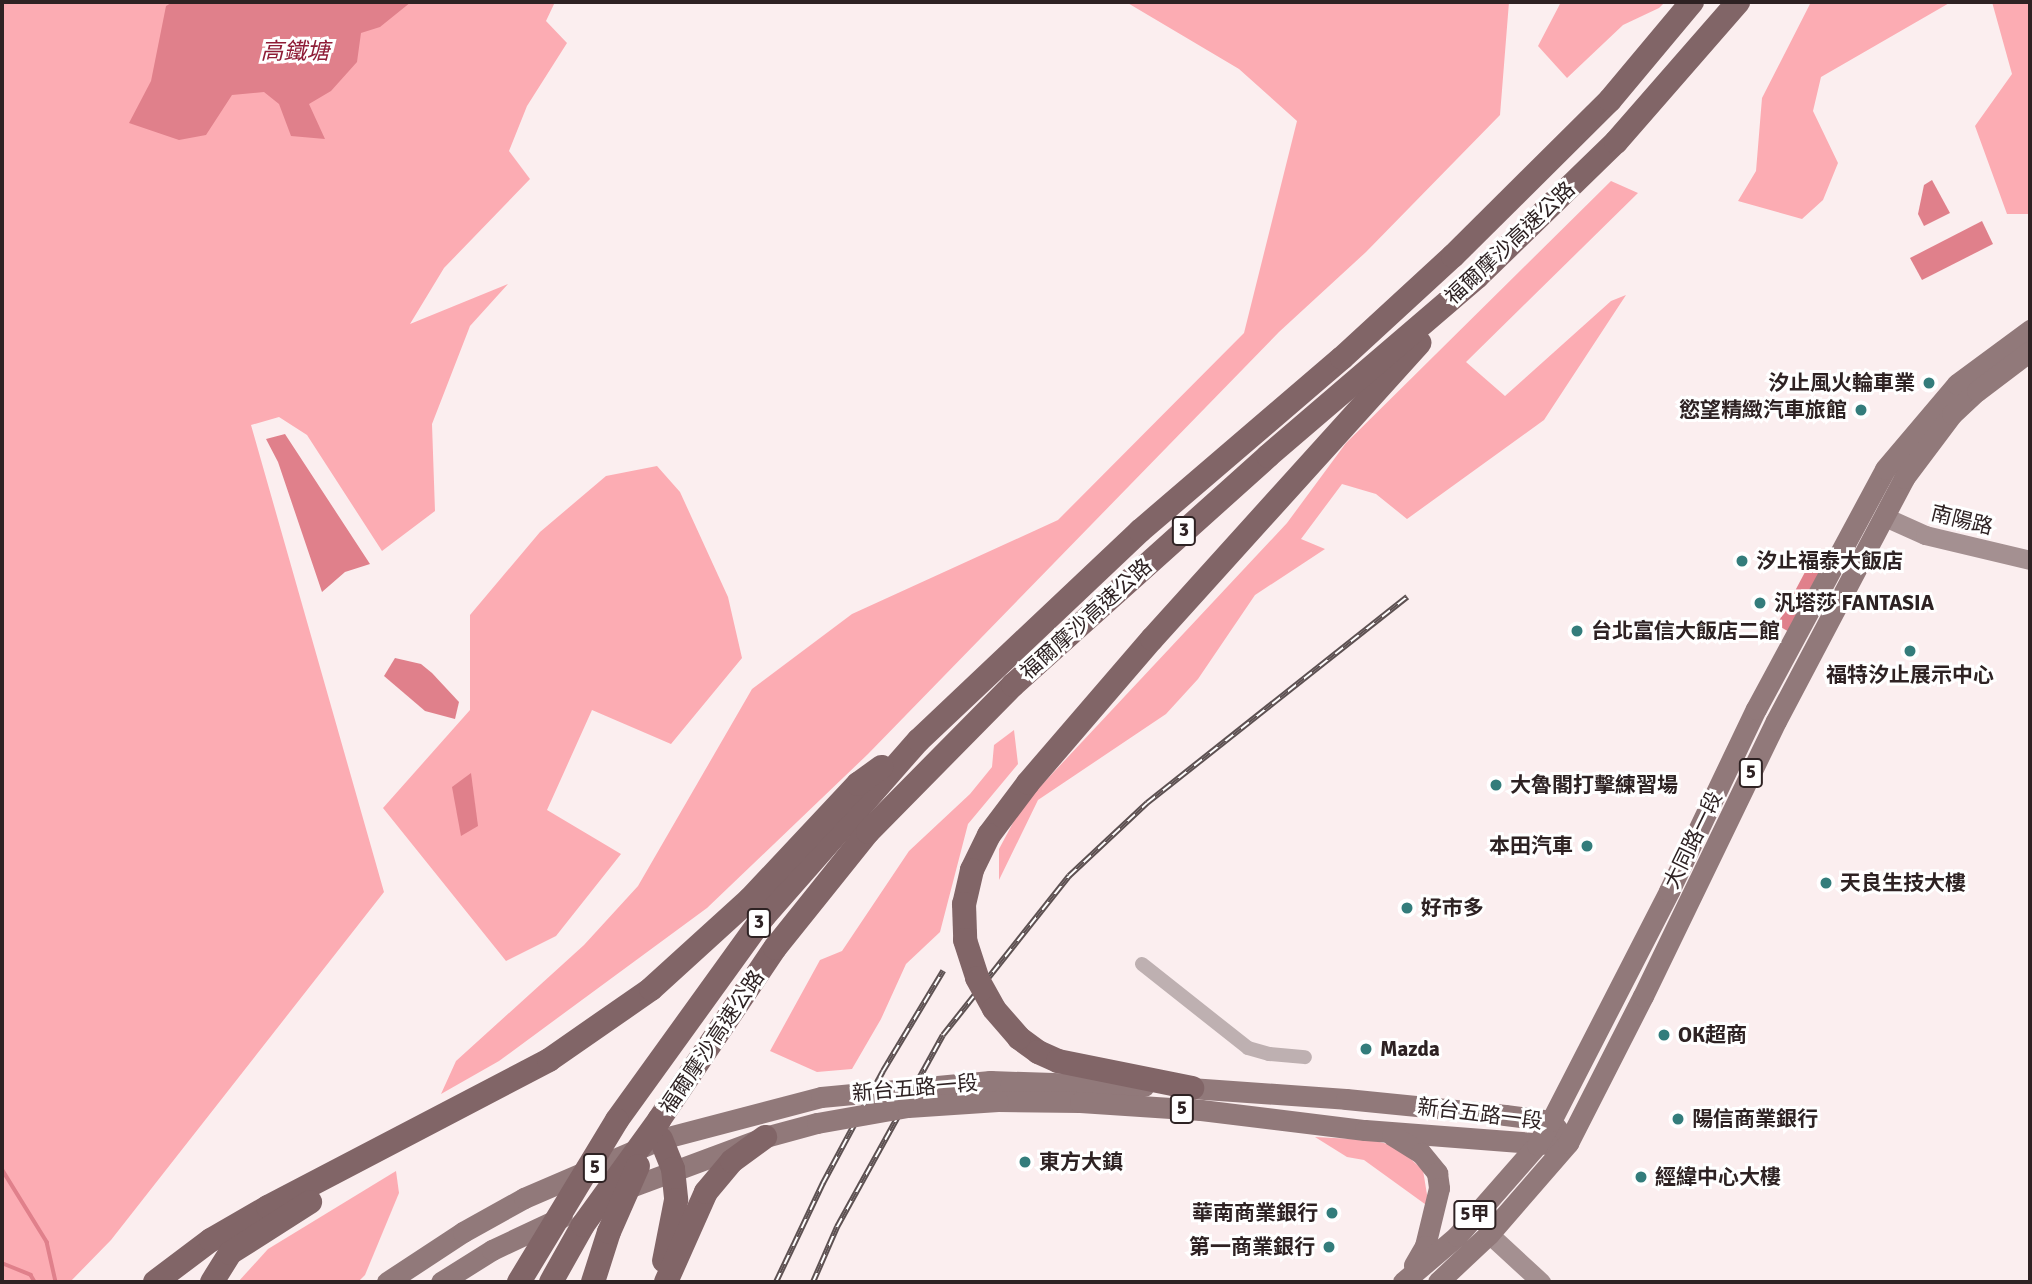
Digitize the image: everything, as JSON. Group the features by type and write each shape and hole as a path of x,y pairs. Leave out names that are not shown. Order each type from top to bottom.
{"highway":[{"name":"福爾摩沙高速公路","path":"519,1282 617,1120 691,1013 765,915 919,740 1000,660 1140,531 1342,358 1453,256 1610,100 1692,2"},
{"name":"福爾摩沙高速公路","path":"551,1282 583,1226 660,1129 674,1099 775,948 868,832 1013,685 1268,456 1477,277 1616,142 1738,2"},
{"path":"1192,1088 1058,1061 1038,1052 1019,1038 994,1009 977,978 965,940 964,904 972,870 989,835 1028,783 1152,639 1281,494 1350,422 1477,277"},
{"path":"162,1276 211,1240 268,1207 549,1060 651,989 750,899 858,784 919,740"},
{"path":"212,1282 230,1253 373,1164 474,1108 499,1088"},
{"path":"659,1282 676,1200 673,1169 660,1129"},
{"path":"593,1282 609,1232 660,1129"},
{"path":"666,1282 706,1192 732,1161 765,1136"}],"main road":[{"name":"大同路一段","path":"1404,1281 1457,1236 1537,1144 1552,1121 1669,891 1756,709 1885,469 1957,384 2030,330"},
{"name":"大同路一段","path":"1438,1282 1489,1234 1568,1143 1776,722 1904,478 1952,415 1977,391 2030,351"},
{"name":"新台五路一段","path":"387,1282 463,1232 660,1129 821,1097 1192,1088 1359,1100 1552,1121 1568,1143"},
{"name":"新台五路一段","path":"441,1282 492,1250 673,1169 765,1136 817,1123 994,1091 1080,1102 1200,1110 1388,1132 1537,1144 1568,1143"},
{"path":"1388,1132 1421,1153 1437,1173 1440,1188 1425,1247 1404,1281"}],"street":[{"path":"1863,508 1885,517"},
{"name":"南陽路","path":"1885,517 1925,535 2030,560"},
{"path":"1142,964 1248,1048 1269,1054 1305,1057"},
{"path":"1489,1234 1541,1282"}],"shaded area":[{"path":"2,2 555,2 546,21 567,43 527,106 509,151 530,179 444,268 410,324 508,284 470,326 432,424 435,511 382,551 307,435 279,417 251,425 384,892 111,1240 70,1282 2,1282"},
{"path":"1126,2 1509,2 1500,115 1366,252 1279,332 868,754 707,908 499,1061 441,1094 456,1061 584,945 638,886 752,689 852,614 1058,520 1244,333 1297,121 1239,69"},
{"path":"1561,2 1665,2 1659,8 1623,25 1567,78 1538,46"},
{"path":"1811,2 1951,2 1821,77 1813,111 1838,163 1823,200 1802,219 1738,201 1756,171 1762,98"},
{"path":"1992,2 2030,2 2030,214 2007,214 1975,126 2012,74"},
{"path":"1611,181 1638,193 1466,362 1505,396 1611,301 1626,295 1544,420 1407,519 1376,494 1342,484 1301,539 1325,549 1255,595 1198,679 1166,714 1038,800 999,880 999,849 1022,806 1287,523 1346,443"},
{"path":"657,466 680,492 728,597 742,658 671,744 592,710 547,810 621,854 556,936 506,961 383,808 470,710 470,615 540,532 606,476"},
{"path":"1014,730 1018,764 968,824 940,932 906,964 881,1019 852,1069 817,1072 770,1051 820,960 842,951 909,851 970,794 992,767 994,745"},
{"path":"1315,1137 1371,1140 1396,1146 1423,1170 1429,1207 1364,1160 1347,1157"},
{"path":"396,1171 399,1193 365,1275 358,1282 238,1282 268,1249"}],"water":[{"name":"高鐵塘","path":"173,2 411,2 380,27 361,33 357,62 331,91 309,104 325,139 291,136 279,104 264,92 232,95 206,135 179,140 129,123 151,81 166,6"},
{"path":"1932,180 1950,213 1924,226 1918,214 1924,185"},
{"path":"1982,221 1993,244 1922,280 1910,258"},
{"path":"285,434 370,564 345,572 322,592 278,462 266,439"},
{"path":"1813,557 1828,566 1791,633 1777,625"},
{"path":"395,658 421,664 432,673 459,702 455,719 425,711 384,676"},
{"path":"471,773 478,826 461,836 452,787"}],"waterway":[{"path":"2,1169 47,1242 56,1282"},
{"path":"2,1263 31,1275 35,1282"}],"railway":[{"path":"813,1282 837,1227 943,1035 1069,876 1147,803 1407,597"},
{"path":"776,1282 823,1183 883,1071 943,971"}],"place":[{"name":"汐止風火輪車業","path":"1929,383"},
{"name":"慾望精緻汽車旅館","path":"1861,410"},
{"name":"汐止福泰大飯店","path":"1742,561"},
{"name":"汎塔莎 FANTASIA","path":"1760,603"},
{"name":"台北富信大飯店二館","path":"1577,631"},
{"name":"福特汐止展示中心","path":"1910,651"},
{"name":"大魯閣打擊練習場","path":"1496,785"},
{"name":"本田汽車","path":"1587,846"},
{"name":"天良生技大樓","path":"1826,883"},
{"name":"好市多","path":"1407,908"},
{"name":"OK超商","path":"1664,1035"},
{"name":"Mazda","path":"1366,1049"},
{"name":"陽信商業銀行","path":"1678,1119"},
{"name":"東方大鎮","path":"1025,1162"},
{"name":"經緯中心大樓","path":"1641,1177"},
{"name":"華南商業銀行","path":"1332,1213"},
{"name":"第一商業銀行","path":"1329,1247"}]}
